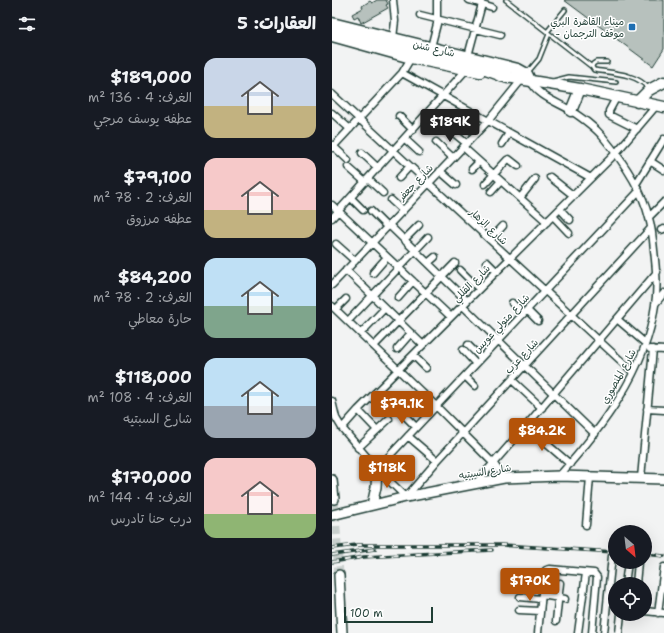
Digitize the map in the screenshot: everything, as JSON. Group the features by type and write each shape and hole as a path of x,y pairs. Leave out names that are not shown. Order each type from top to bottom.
{"highway":[{"path":"332,29 470,64 508,77"}],"main road":[{"name":"شارع شنن","path":"332,23 431,47 470,64"},
{"name":"شارع شنن","path":"332,36 411,58 518,69 526,78"},
{"path":"332,44 345,40"},
{"name":"شارع شنن","path":"508,77 526,78 548,84 660,107"},
{"path":"637,102 649,90 664,82"},
{"path":"571,111 580,90"}],"street":[{"path":"392,38 395,21 393,0"},
{"path":"431,47 438,19 438,0"},
{"path":"469,0 492,7"},
{"path":"332,218 444,96 470,64 482,4"},
{"path":"420,15 500,35"},
{"path":"383,193 348,164 332,146 350,129 402,73 411,58"},
{"path":"402,73 591,178"},
{"name":"شارع المنصوري","path":"526,78 539,92 591,125 616,153 636,184 649,217 652,228 657,272 655,304 645,346 633,372 617,401 595,434 559,476"},
{"name":"شارع جعفر","path":"332,285 488,121 526,78"},
{"name":"شارع الزهار","path":"332,94 633,372"},
{"path":"616,98 609,111 609,115 637,129"},
{"name":"شارع القللي","path":"342,428 358,410 497,272 509,258 574,196 637,129 660,107"},
{"path":"332,113 350,129"},
{"path":"399,116 413,130"},
{"path":"502,144 509,132"},
{"path":"455,134 479,162 547,222"},
{"path":"405,139 419,152"},
{"path":"436,142 453,158"},
{"path":"636,184 663,142"},
{"path":"362,154 378,168"},
{"path":"485,184 507,160 509,159 518,166"},
{"path":"650,161 664,170"},
{"path":"472,169 479,162"},
{"path":"399,178 410,166"},
{"path":"440,171 456,185"},
{"path":"550,177 574,196"},
{"path":"520,198 535,179"},
{"path":"492,192 501,182"},
{"name":"شارع متولي عويس","path":"377,469 544,290 639,191"},
{"path":"351,198 363,210"},
{"path":"390,200 403,210"},
{"path":"649,217 664,202"},
{"path":"332,204 451,317"},
{"path":"560,209 570,220"},
{"path":"371,211 442,276 498,340 595,434"},
{"path":"553,216 569,233"},
{"path":"404,240 419,225"},
{"path":"490,240 503,226"},
{"name":"شارع عزب","path":"406,497 436,462 652,228"},
{"path":"348,321 428,237"},
{"path":"336,244 355,261"},
{"path":"373,273 387,257"},
{"path":"428,263 435,257"},
{"path":"487,262 497,272"},
{"path":"374,346 455,263"},
{"path":"346,270 423,345"},
{"path":"460,270 479,289"},
{"path":"476,483 494,464 657,272"},
{"path":"398,298 413,281"},
{"path":"655,304 664,293"},
{"path":"346,299 334,308 399,369 494,464 504,478"},
{"path":"512,303 538,321"},
{"path":"361,333 385,308"},
{"path":"617,319 645,346 653,349 664,350"},
{"path":"397,349 411,333"},
{"path":"468,345 481,358"},
{"path":"641,478 653,349"},
{"path":"463,350 476,364"},
{"path":"413,355 426,368"},
{"path":"465,376 475,386"},
{"path":"512,380 542,408"},
{"path":"378,390 391,405"},
{"path":"412,401 427,416"},
{"path":"332,402 336,418 342,428 377,469 406,497"},
{"path":"647,409 664,410"},
{"path":"358,410 377,430"},
{"path":"400,411 416,427"},
{"path":"358,448 388,419"},
{"path":"526,426 570,464"},
{"path":"408,436 436,462"},
{"path":"372,505 376,487 377,469"},
{"name":"شارع السبتيه","path":"332,515 406,497 504,478 559,476 664,479"},
{"path":"586,525 590,477"},
{"path":"332,480 334,499"},
{"path":"661,613 664,567"},
{"path":"538,633 544,573 546,570 550,569 594,573 597,577 592,633"},
{"path":"604,633 611,569"},
{"path":"578,633 586,572"},
{"path":"339,575 342,633"},
{"path":"556,621 562,598 560,583"},
{"path":"520,597 562,598"},
{"path":"519,610 540,611"},
{"path":"619,633 620,621"}],"lane":[{"path":"506,0 594,70 633,77 640,81 649,90"},
{"path":"526,78 539,59 548,33 565,10"},
{"path":"592,67 596,62 607,62"},
{"path":"548,84 558,79 569,77 616,82"}],"building":[{"path":"377,0 386,0 388,4 386,5 388,8 361,23 358,16 354,18 352,14 363,8 362,6 370,1 372,3"},
{"name":"ميناء القاهرة البري - موقف الترجمان","path":"564,0 664,0 664,49 653,66"}],"tunnel":[{"path":"334,499 339,575"}],"railway":[{"path":"332,548 357,545 501,545 608,552"},
{"path":"332,555 375,549"},
{"path":"332,562 364,557 492,550"},
{"path":"652,555 664,556"}],"place":[{"name":"ميناء القاهرة البري - موقف الترجمان","path":"632,27"}]}
